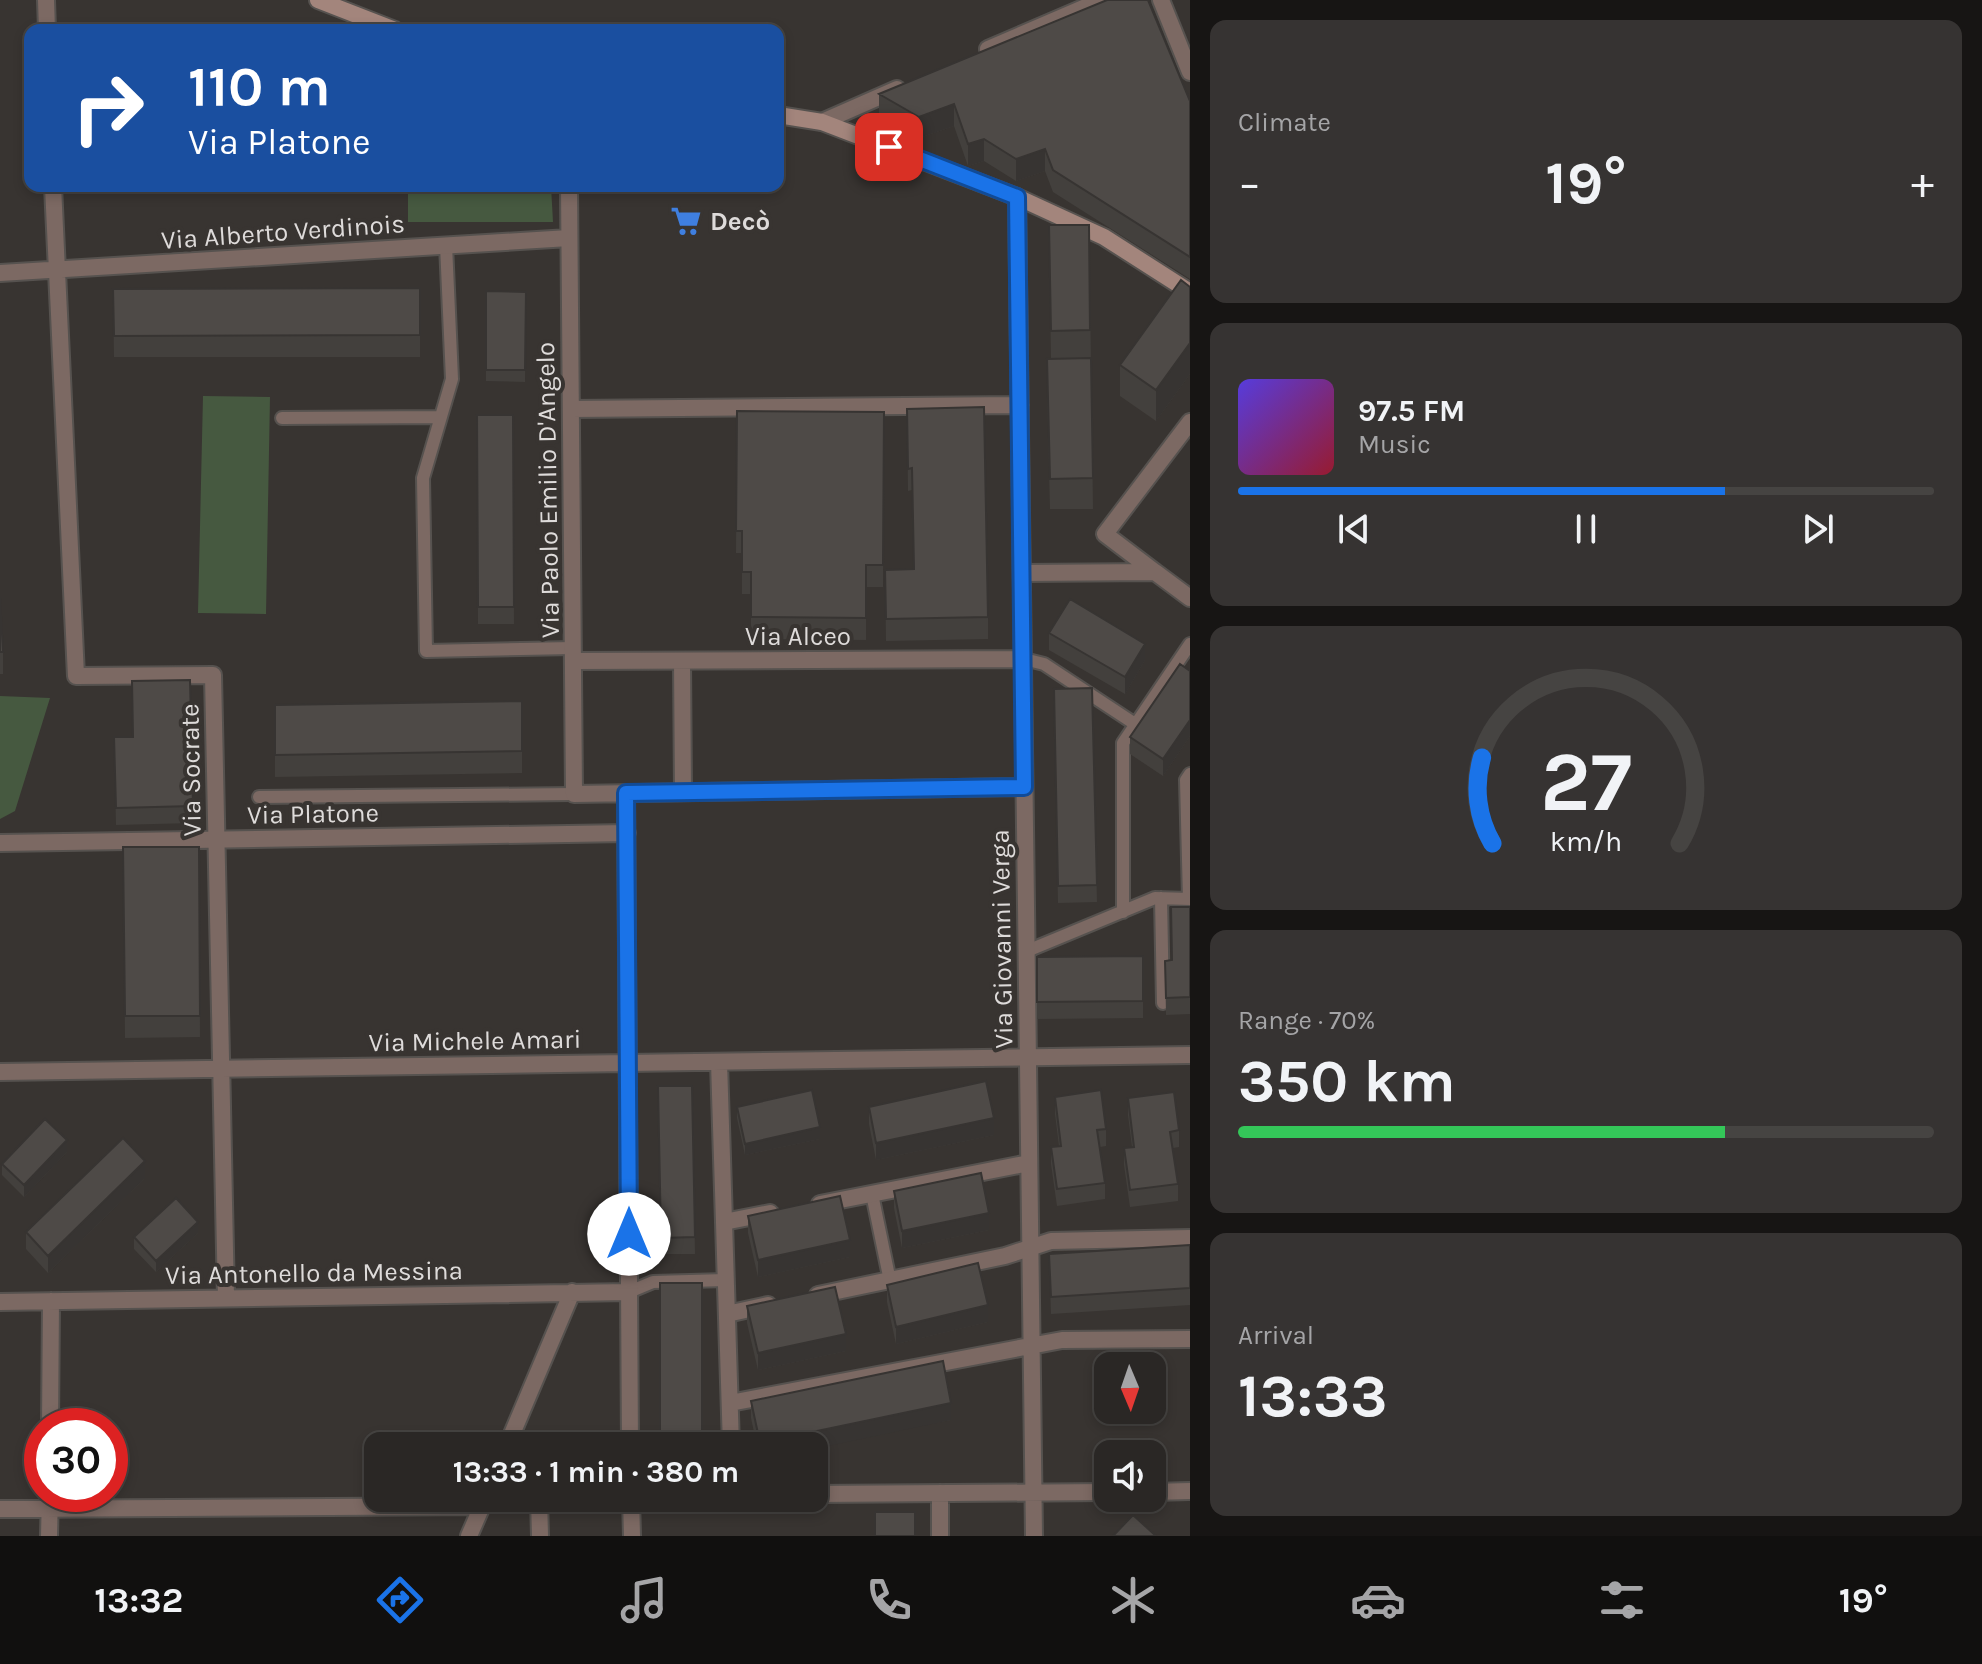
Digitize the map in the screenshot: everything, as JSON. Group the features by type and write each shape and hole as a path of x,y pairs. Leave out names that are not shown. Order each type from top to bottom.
{"street":[{"path":"46,0 47,24"},
{"path":"976,55 1102,0"},
{"path":"1161,0 1190,72"},
{"path":"330,2 381,24"},
{"path":"822,122 906,85"},
{"path":"784,116 822,122 1017,197 1104,237 1190,292"},
{"name":"Via Socrate","path":"53,192 76,676 213,675 226,1298"},
{"name":"Via Paolo Emilio D'Angelo","path":"569,192 574,794"},
{"name":"Via Giovanni Verga","path":"1017,197 1034,1536"},
{"name":"Via Alberto Verdinois","path":"0,273 569,238"},
{"path":"571,409 1020,405"},
{"path":"1190,422 1105,534 1190,598"},
{"path":"1022,573 1155,572"},
{"name":"Via Alceo","path":"573,655 682,661 1024,659"},
{"path":"682,661 683,792"},
{"path":"574,794 1024,787"},
{"path":"626,793 630,1432"},
{"name":"Via Platone","path":"0,843 627,833"},
{"name":"Via Michele Amari","path":"0,1072 1190,1055"},
{"path":"719,1062 731,1432"},
{"path":"724,1222 1029,1163"},
{"path":"727,1314 1005,1256 1051,1241 1190,1238"},
{"path":"513,1432 572,1292"},
{"name":"Via Antonello da Messina","path":"0,1302 629,1292"},
{"path":"50,1408 51,1301"},
{"path":"730,1403 1062,1340 1190,1339"},
{"path":"1166,1492 1190,1491"},
{"path":"828,1494 1094,1492"},
{"path":"940,1493 940,1536"},
{"path":"128,1502 364,1502"},
{"path":"0,1509 24,1506"},
{"path":"49,1536 50,1512"},
{"path":"469,1536 480,1512"},
{"path":"539,1512 540,1536"},
{"path":"631,1512 632,1536"}],"lane":[{"path":"446,245 452,379 423,478 426,651 573,655"},
{"path":"282,418 441,417"},
{"path":"1123,912 1123,743 1190,644"},
{"path":"1024,659 1044,664 1135,724"},
{"path":"1027,951 1155,898 1189,899 1186,780 1190,774"},
{"path":"259,797 574,794"},
{"path":"1161,898 1163,1003"},
{"path":"872,1194 890,1281"},
{"path":"629,1292 653,1282 726,1280"}],"green space":[{"path":"408,192 551,192 553,222 408,222"},
{"path":"203,396 270,397 266,614 198,613"},
{"path":"0,696 50,698 15,811 0,819"}],"building":[{"path":"1107,0 1148,0 1190,101 1190,257 1053,170 1045,149 1016,159 984,139 968,144 954,104 919,117 879,94"},
{"path":"1049,225 1089,225 1090,330 1051,331"},
{"path":"1181,280 1190,287 1190,343 1156,390 1120,365"},
{"path":"420,288 420,335 114,336 113,289"},
{"path":"486,291 526,292 525,370 486,370"},
{"path":"1091,358 1093,478 1050,479 1047,359"},
{"path":"984,407 988,617 886,619 885,570 914,569 912,468 908,469 907,409"},
{"path":"737,411 884,412 883,565 866,565 866,618 751,617 751,572 742,572 742,531 736,531"},
{"path":"477,415 513,415 514,607 478,607"},
{"path":"0,597 3,652 0,652"},
{"path":"1070,599 1145,644 1125,677 1049,633"},
{"path":"1180,664 1190,671 1190,720 1163,759 1130,737"},
{"path":"190,680 193,806 116,808 114,737 133,737 132,681"},
{"path":"1092,688 1097,885 1058,886 1054,689"},
{"path":"522,701 522,751 275,755 275,705"},
{"path":"123,847 199,847 200,1016 125,1016"},
{"path":"1171,907 1190,907 1190,997 1166,998 1165,961 1172,960"},
{"path":"1143,956 1143,1001 1037,1002 1037,957"},
{"path":"986,1081 994,1118 876,1143 869,1107"},
{"path":"658,1086 692,1086 695,1237 661,1238"},
{"path":"812,1090 820,1127 745,1144 737,1107"},
{"path":"1101,1090 1106,1129 1097,1130 1105,1183 1057,1189 1051,1147 1061,1146 1055,1097"},
{"path":"1174,1092 1179,1130 1170,1132 1178,1184 1130,1190 1124,1148 1134,1147 1128,1098"},
{"path":"45,1119 67,1140 24,1185 2,1164"},
{"path":"123,1138 145,1161 48,1256 26,1232"},
{"path":"981,1173 989,1213 902,1231 894,1191"},
{"path":"840,1196 850,1240 758,1260 748,1216"},
{"path":"176,1198 198,1222 156,1261 134,1237"},
{"path":"1190,1245 1190,1288 1051,1297 1049,1254"},
{"path":"978,1263 988,1305 896,1327 887,1285"},
{"path":"660,1283 702,1283 702,1432 660,1432"},
{"path":"835,1287 846,1334 758,1353 747,1306"},
{"path":"943,1361 951,1403 813,1432 758,1432 751,1401"},
{"path":"875,1512 915,1512 915,1536 875,1536"},
{"path":"1133,1515 1156,1536 1113,1536"}],"place":[{"name":"Decò","path":"686,221"}],"route":[{"path":"629,1234 626,793 1024,787 1017,197 889,147"}]}
